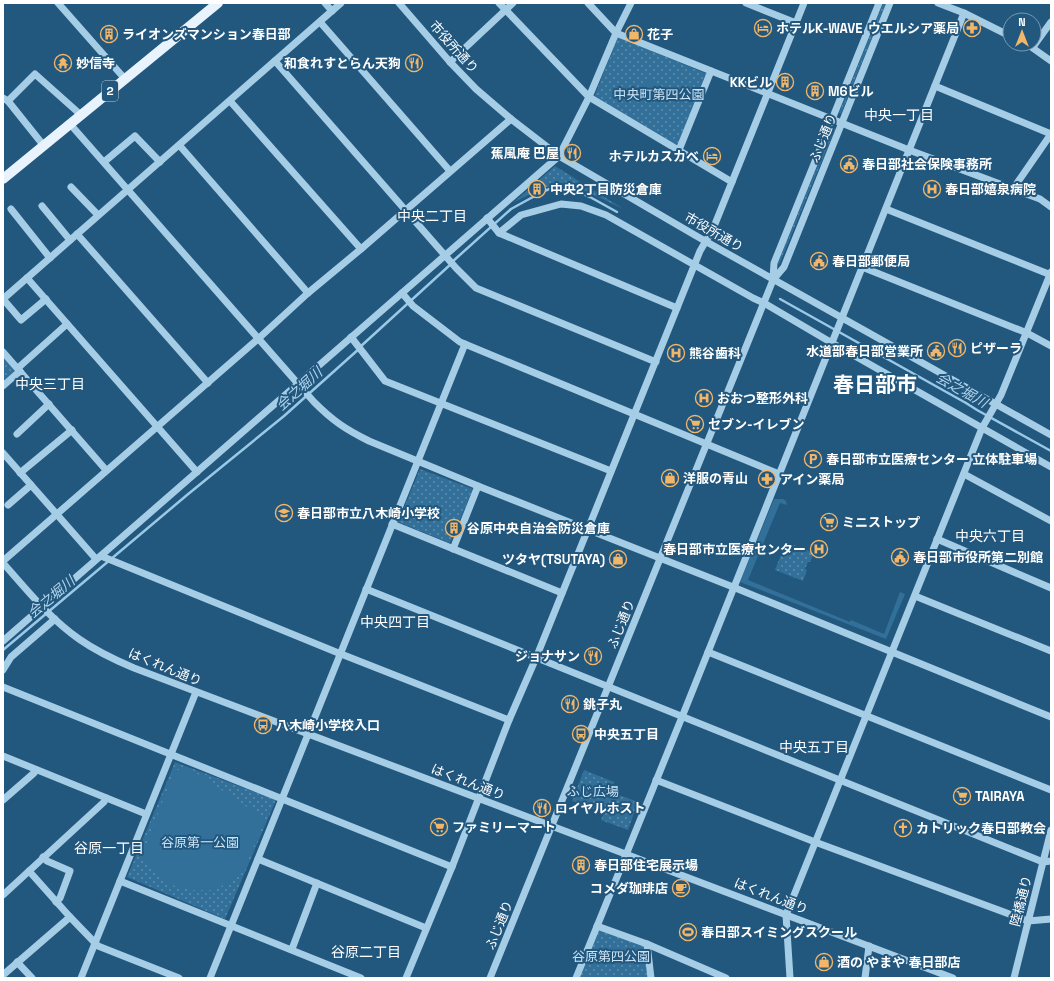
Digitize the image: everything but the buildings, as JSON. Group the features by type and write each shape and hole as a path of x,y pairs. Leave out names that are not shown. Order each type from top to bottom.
{"main road":[{"name":"2","path":"3,179 218,3"}],"street":[{"path":"58,3 125,79"},
{"path":"325,3 332,11"},
{"path":"46,299 21,320 3,299 128,189 180,146 341,3"},
{"name":"市役所通り","path":"399,3 450,62 476,89 511,119 559,156 706,241 772,282 994,408 1051,436"},
{"path":"499,3 589,97 732,182"},
{"path":"450,62 513,3"},
{"path":"588,3 616,33 909,150 1040,199 1051,207"},
{"path":"3,641 43,608 197,472 301,386 559,156 589,97 616,33 631,3"},
{"path":"746,3 796,23"},
{"path":"406,978 452,867 509,720 536,658 700,251 711,234 804,3"},
{"name":"ふじ通り","path":"490,978 765,301 772,282 774,263 879,3"},
{"name":"ふじ通り","path":"772,282 784,267 890,3"},
{"path":"938,3 964,13 1002,32"},
{"path":"576,978 964,13"},
{"path":"320,22 450,171"},
{"path":"1042,32 1051,22"},
{"path":"1039,52 1051,60"},
{"path":"275,61 456,268 476,288 656,362"},
{"path":"679,150 711,71"},
{"path":"44,146 5,100 35,74 81,115"},
{"path":"935,86 1051,134 1013,189"},
{"path":"230,101 361,249"},
{"path":"3,562 106,470 259,338 308,293 511,119"},
{"path":"70,124 314,402 329,416 351,432 369,441 478,486 734,587 1051,717"},
{"path":"104,162 135,136 160,162"},
{"path":"180,146 308,293"},
{"path":"71,187 98,215"},
{"path":"497,231 521,215 561,204 581,206 606,215 696,262 752,298 765,301 984,426 1051,467"},
{"path":"42,206 70,240"},
{"path":"11,209 50,258"},
{"path":"790,978 786,914 937,539 984,426 994,408 1051,274 886,209"},
{"path":"488,220 497,231 677,308"},
{"path":"77,234 208,382"},
{"path":"862,267 1027,333 1051,346"},
{"path":"27,278 197,472"},
{"path":"403,294 413,306 460,342 779,474"},
{"path":"3,386 67,324"},
{"path":"352,339 385,381 611,471"},
{"path":"210,978 465,344"},
{"path":"3,352 106,470"},
{"path":"17,434 49,404"},
{"path":"20,473 72,430"},
{"path":"3,453 57,515 100,557 509,720"},
{"path":"964,474 1051,521"},
{"path":"8,505 31,485"},
{"path":"453,549 478,486"},
{"path":"392,524 562,593"},
{"path":"937,539 1051,588"},
{"name":"はくれん通り","path":"3,562 53,618 78,639 111,658 196,692 551,827 786,914 869,946 935,975 953,978"},
{"path":"366,589 1043,862 1051,861"},
{"path":"914,596 1051,651"},
{"path":"3,670 11,657 53,618"},
{"path":"708,652 1051,790"},
{"path":"3,687 172,753 452,867"},
{"path":"81,978 196,692"},
{"path":"3,756 146,814"},
{"path":"3,800 36,770"},
{"path":"656,780 815,842 1028,921 1051,919"},
{"path":"3,895 104,802 106,798"},
{"name":"陸橋通り","path":"1014,978 1051,830"},
{"path":"43,857 47,861 70,871 60,898 56,902"},
{"path":"258,859 426,928"},
{"path":"29,871 94,943 130,960 179,978"},
{"path":"120,881 361,978"},
{"path":"292,950 317,883"},
{"path":"3,975 70,917"},
{"path":"597,926 647,944 722,977"},
{"path":"647,944 651,978"},
{"path":"865,978 869,946"},
{"path":"17,962 32,978"}],"green space":[{"path":"883,3 886,3 841,114 839,113"},
{"name":"中央町第四公園","path":"618,37 707,74 678,148 594,97"},
{"path":"649,79 654,81 656,86 654,91 649,93 644,91 642,86 644,81"},
{"path":"833,128 835,129 779,265 778,263"},
{"path":"555,166 622,208 588,192 560,185 546,187 514,202"},
{"path":"3,357 16,372 3,383"},
{"path":"420,469 473,489 450,543 398,522"},
{"path":"774,499 783,499 786,501 787,505 780,503 748,580 850,622 851,620 884,634 900,592 905,594 886,639 740,582"},
{"path":"786,542 814,553 805,569 807,570 803,581 775,570"},
{"name":"谷原第一公園","path":"175,762 276,800 225,919 127,877"},
{"name":"谷原第一公園","path":"187,767 265,819 243,872 232,881 212,890 190,890 169,884 141,859 174,771"},
{"name":"ふじ広場","path":"584,770 614,782 611,792 638,802 628,830 601,820 604,813 572,801"},
{"name":"谷原第四公園","path":"598,929 645,945 649,978 578,978"}],"waterway":[{"name":"会之堀川","path":"3,650 187,495 284,416 511,209 542,192 552,188 561,187 572,189 590,197 617,212"},
{"name":"会之堀川","path":"780,299 1051,451"}],"place":[{"name":"ホテルK-WAVE","path":"763,28"},
{"name":"ウエルシア薬局","path":"972,28"},
{"name":"ライオンズマンション春日部","path":"109,34"},
{"name":"花子","path":"634,34"},
{"name":"妙信寺","path":"63,63"},
{"name":"和食れすとらん天狗","path":"414,63"},
{"name":"KKビル","path":"785,82"},
{"name":"M6ビル","path":"815,91"},
{"name":"蕉風庵 巴屋","path":"572,153"},
{"name":"ホテルカスカベ","path":"712,156"},
{"name":"春日部社会保険事務所","path":"849,164"},
{"name":"中央2丁目防災倉庫","path":"537,189"},
{"name":"春日部嬉泉病院","path":"932,189"},
{"name":"春日部郵便局","path":"819,261"},
{"name":"ピザーラ","path":"957,348"},
{"name":"水道部春日部営業所","path":"936,351"},
{"name":"熊谷歯科","path":"676,353"},
{"name":"おおつ整形外科","path":"704,398"},
{"name":"セブン-イレブン","path":"695,424"},
{"name":"春日部市立医療センター 立体駐車場","path":"813,459"},
{"name":"洋服の青山","path":"670,478"},
{"name":"アイン薬局","path":"767,479"},
{"name":"春日部市立八木崎小学校","path":"284,513"},
{"name":"ミニストップ","path":"829,522"},
{"name":"谷原中央自治会防災倉庫","path":"454,528"},
{"name":"春日部市立医療センター","path":"819,549"},
{"name":"春日部市役所第二別館","path":"900,557"},
{"name":"ツタヤ(TSUTAYA)","path":"618,559"},
{"name":"ジョナサン","path":"593,656"},
{"name":"銚子丸","path":"570,704"},
{"name":"八木崎小学校入口","path":"263,725"},
{"name":"中央五丁目","path":"581,734"},
{"name":"TAIRAYA","path":"962,796"},
{"name":"ロイヤルホスト","path":"542,808"},
{"name":"ファミリーマート","path":"439,827"},
{"name":"カトリック春日部教会","path":"903,828"},
{"name":"春日部住宅展示場","path":"581,865"},
{"name":"コメダ珈琲店","path":"681,888"},
{"name":"春日部スイミングスクール","path":"688,932"},
{"name":"酒の やまや 春日部店","path":"824,962"}],"district":[{"name":"中央一丁目","path":"899,115"},
{"name":"中央二丁目","path":"432,216"},
{"name":"中央三丁目","path":"50,384"},
{"name":"春日部市","path":"875,384"},
{"name":"中央六丁目","path":"990,536"},
{"name":"中央四丁目","path":"395,622"},
{"name":"中央五丁目","path":"814,747"},
{"name":"谷原一丁目","path":"109,848"},
{"name":"谷原二丁目","path":"366,952"}]}
